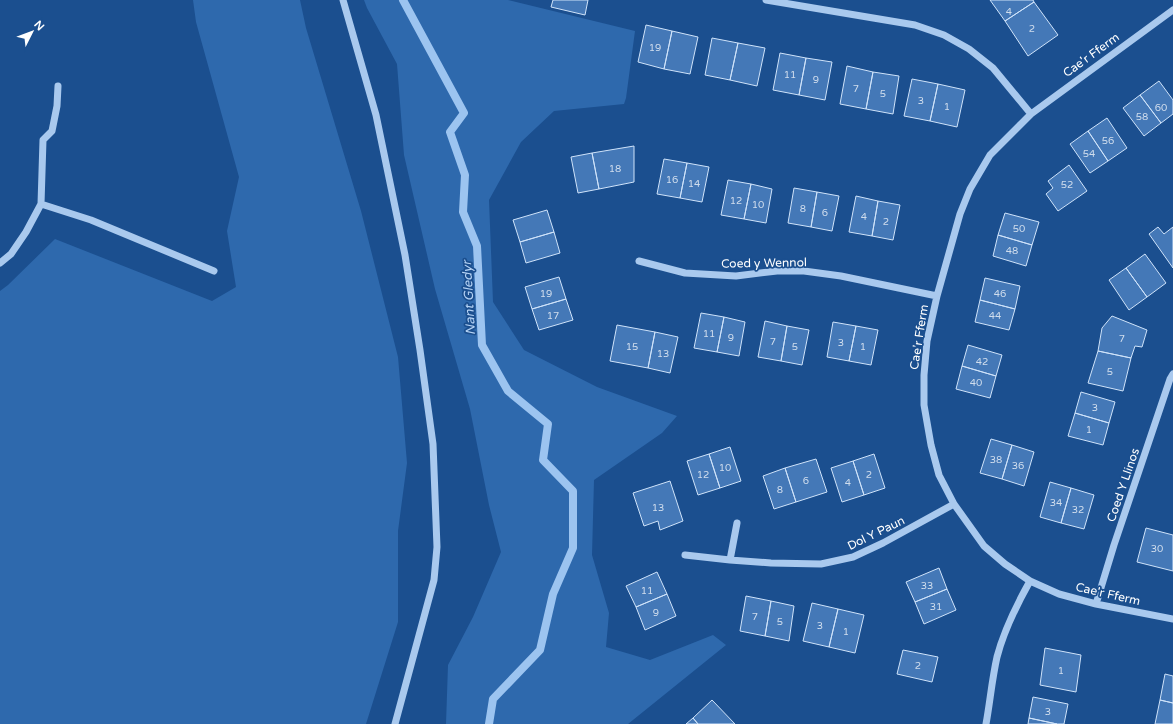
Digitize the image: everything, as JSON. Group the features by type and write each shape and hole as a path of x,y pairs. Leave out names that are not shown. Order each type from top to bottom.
{"street":[{"path":"343,0 376,115 405,255 433,444 437,548 434,580 395,724"},
{"path":"766,0 915,25 944,35 969,49 993,68 1031,114"},
{"name":"Cae'r Fferm","path":"1173,10 1031,114 990,155 970,189 960,214 937,296 927,341 924,375 924,405 930,445 939,475 954,504 984,546 1005,564 1030,581 1059,594 1096,604 1173,619"},
{"path":"0,263 11,254 19,243 41,204 43,140 52,131 58,106 58,86"},
{"path":"41,204 91,220 214,271"},
{"name":"Coed y Wennol","path":"639,261 685,273 736,276 777,271 841,276 937,296"},
{"name":"Coed Y Llinos","path":"1096,604 1114,545 1170,379 1173,374"},
{"name":"Dol Y Paun","path":"685,555 771,563 820,564 853,558 954,504"},
{"path":"730,560 737,523"},
{"path":"986,724 997,658 1001,643 1016,607 1030,581"}],"shaded area":[{"path":"193,0 300,0 306,28 361,211 398,357 407,463 398,531 398,622 366,724 0,724 0,291 55,239 212,301 236,287 227,231 239,177 196,22"},
{"path":"364,0 508,0 635,31 624,104 554,111 521,142 489,200 493,302 524,350 597,387 677,416 662,433 594,480 592,555 609,613 606,647 650,660 713,635 726,645 628,724 446,724 448,665 473,617 501,552 489,505 470,409 435,289 404,155 397,64"}],"building":[{"path":"553,0 588,0 585,15 551,7"},
{"path":"990,0 1033,0 1034,2 1005,21"},
{"path":"1034,2 1058,35 1028,56 1005,21"},
{"path":"646,25 672,31 664,69 638,62"},
{"path":"672,31 698,37 690,74 664,69"},
{"path":"712,38 738,43 730,80 705,75"},
{"path":"738,43 765,48 757,86 730,80"},
{"path":"780,53 806,58 799,95 773,90"},
{"path":"806,58 832,62 825,100 799,95"},
{"path":"847,66 873,72 866,109 840,104"},
{"path":"873,72 899,76 893,114 866,109"},
{"path":"912,79 938,84 930,121 904,116"},
{"path":"1159,81 1173,100 1173,114 1161,123 1140,95"},
{"path":"938,84 965,90 957,127 930,121"},
{"path":"1140,95 1161,123 1144,136 1123,108"},
{"path":"1107,118 1127,148 1108,161 1088,131"},
{"path":"1088,131 1108,161 1090,173 1070,144"},
{"path":"634,146 634,182 599,189 592,153"},
{"path":"592,153 599,189 578,193 571,157"},
{"path":"664,159 687,163 680,198 657,194"},
{"path":"687,163 709,167 702,202 680,198"},
{"path":"1069,165 1087,191 1058,211 1046,194 1053,188 1048,181"},
{"path":"728,180 751,184 744,219 721,215"},
{"path":"751,184 772,189 766,223 744,219"},
{"path":"794,188 817,192 811,227 788,223"},
{"path":"817,192 839,196 832,231 811,227"},
{"path":"856,196 878,201 872,236 849,232"},
{"path":"878,201 900,205 893,240 872,236"},
{"path":"547,210 554,232 520,242 513,220"},
{"path":"1005,213 1039,222 1032,245 998,235"},
{"path":"1158,227 1164,234 1173,227 1173,268 1149,234"},
{"path":"554,232 560,253 526,263 520,242"},
{"path":"998,235 1032,245 1026,266 993,256"},
{"path":"1145,254 1166,283 1147,297 1126,268"},
{"path":"1126,268 1147,297 1129,310 1109,280"},
{"path":"559,277 566,299 532,309 525,287"},
{"path":"985,278 1020,286 1015,309 980,300"},
{"path":"566,299 573,320 539,330 532,309"},
{"path":"980,300 1015,309 1009,330 975,322"},
{"path":"701,313 724,317 717,352 694,348"},
{"path":"1112,316 1147,330 1142,347 1135,346 1131,358 1098,351 1102,328"},
{"path":"724,317 745,322 739,356 717,352"},
{"path":"765,321 787,326 781,361 758,357"},
{"path":"833,322 856,326 849,361 827,357"},
{"path":"617,325 655,332 648,368 610,361"},
{"path":"787,326 809,330 802,365 781,361"},
{"path":"856,326 878,330 871,365 849,361"},
{"path":"655,332 678,337 670,373 648,368"},
{"path":"968,345 1002,355 996,376 962,366"},
{"path":"1098,351 1131,358 1123,391 1088,383"},
{"path":"962,366 996,376 990,398 956,389"},
{"path":"1081,392 1115,402 1109,423 1075,413"},
{"path":"1075,413 1109,423 1103,445 1068,436"},
{"path":"991,439 1012,445 1002,479 980,473"},
{"path":"1012,445 1034,452 1024,486 1002,479"},
{"path":"730,447 741,481 720,488 709,454"},
{"path":"709,454 720,488 698,495 687,461"},
{"path":"874,454 885,488 864,495 853,461"},
{"path":"816,459 827,492 796,502 785,468"},
{"path":"853,461 864,495 842,502 831,468"},
{"path":"785,468 796,502 774,509 763,476"},
{"path":"670,481 683,521 660,530 658,521 644,526 633,493"},
{"path":"1050,482 1071,488 1061,523 1040,517"},
{"path":"1071,488 1094,495 1084,529 1061,523"},
{"path":"1146,528 1173,535 1173,571 1137,562"},
{"path":"939,568 947,589 915,602 906,582"},
{"path":"657,572 667,594 636,607 626,586"},
{"path":"947,589 956,610 924,624 915,602"},
{"path":"667,594 676,616 645,630 636,607"},
{"path":"746,596 771,601 765,636 740,631"},
{"path":"771,601 794,606 789,641 765,636"},
{"path":"812,603 838,609 829,647 803,641"},
{"path":"838,609 864,615 855,653 829,647"},
{"path":"1045,648 1081,655 1076,692 1040,685"},
{"path":"903,650 938,657 932,682 897,674"},
{"path":"1165,674 1173,676 1173,703 1160,700"},
{"path":"1033,697 1068,704 1064,724 1029,718"},
{"path":"712,700 735,724 698,724 693,718"},
{"path":"1160,700 1173,703 1173,724 1155,724"},
{"path":"693,718 698,724 686,724"},
{"path":"1029,718 1057,724 1028,724"}],"waterway":[{"name":"Nant Gledyr","path":"403,0 464,113 450,132 465,175 463,212 477,246 482,345 508,391 548,424 543,460 573,491 573,548 553,594 540,650 493,699 489,724"}]}
